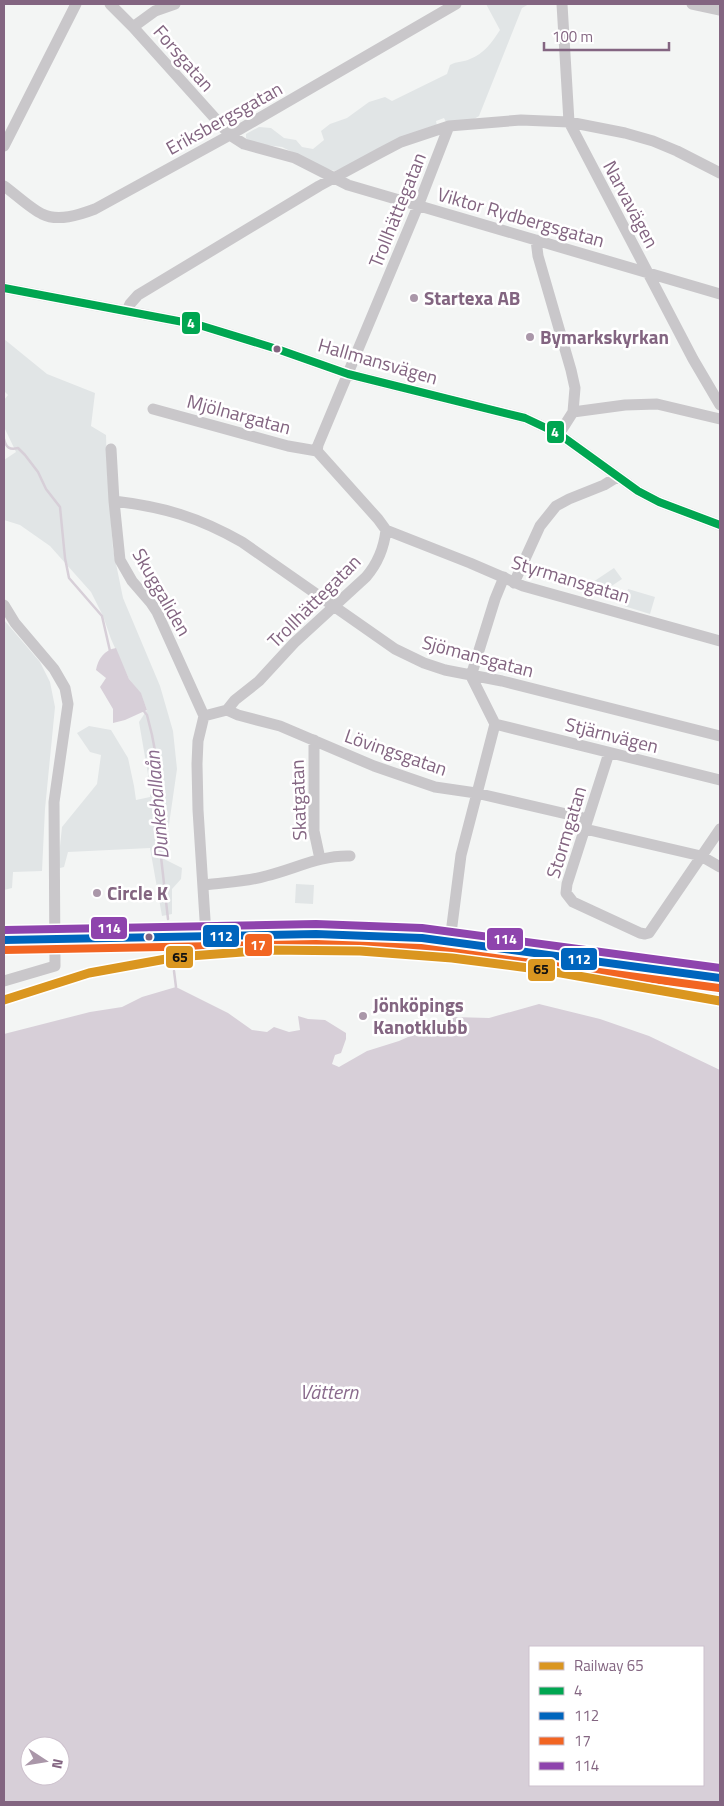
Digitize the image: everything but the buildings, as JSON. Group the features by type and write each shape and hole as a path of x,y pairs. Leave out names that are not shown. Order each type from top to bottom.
{"street":[{"path":"4,146 76,4"},
{"name":"Forsgatan","path":"110,4 230,135"},
{"path":"133,27 155,11 175,4"},
{"name":"Eriksbergsgatan","path":"4,186 42,214 56,217 75,216 95,209 230,135 456,4"},
{"name":"Narvavägen","path":"562,4 569,122 646,272 720,405"},
{"path":"692,4 720,10"},
{"path":"127,311 138,295 334,178 401,142 449,126 521,120 569,122 625,133 653,141 720,173"},
{"name":"Trollhättegatan","path":"317,452 321,434 418,206 449,126"},
{"name":"Viktor Rydbergsgatan","path":"230,135 244,144 295,158 348,185 720,294"},
{"path":"536,240 538,256 575,388 573,412 559,434"},
{"name":"Hallmansvägen","path":"4,288 204,327 277,349 348,374 525,418 559,434 638,491 659,502 720,525"},
{"path":"573,412 625,405 657,404 720,419"},
{"name":"Mjölnargatan","path":"153,409 288,446 317,452"},
{"name":"Skuggaliden","path":"111,449 120,560 132,581 157,612 204,716"},
{"path":"317,452 386,530"},
{"path":"450,941 461,855 495,724 472,676 495,599 509,580 540,526 552,510 563,502 604,485 617,477"},
{"name":"Sjömansgatan","path":"114,502 156,507 182,514 218,528 242,542 395,649 410,657 445,670 502,682 720,736"},
{"name":"Trollhättegatan","path":"227,710 235,700 259,681 294,643 374,568 383,548 386,530"},
{"name":"Styrmansgatan","path":"386,530 398,533 509,580 578,602 720,641"},
{"path":"4,605 16,623 54,669 65,688 68,704 54,802 55,966 4,980"},
{"path":"206,935 198,810 198,741 204,716 227,710"},
{"name":"Lövingsgatan","path":"227,710 238,715 280,726 406,778 435,787 476,793 701,856 720,866"},
{"name":"Stjärnvägen","path":"495,724 720,780"},
{"name":"Skatgatan","path":"314,740 314,831 320,859"},
{"name":"Stormgatan","path":"609,753 567,884 566,892 568,897 573,902 645,934 649,933 701,856"},
{"path":"701,856 720,828"},
{"path":"204,884 266,876 330,856 350,856"},
{"path":"4,940 316,934 422,938 720,978"}],"shaded area":[{"path":"486,4 529,4 522,8 479,116 474,119 447,124 444,118 436,121 437,126 335,171 282,147 249,143 246,138 246,134 259,127 271,128 284,138 296,140 302,147 313,149 324,140 321,131 330,124 347,118 369,102 385,97 392,101 447,74 450,65 475,57 484,51 500,30"},
{"path":"4,339 47,374 95,393 91,426 106,435 113,549 123,598 160,686 173,731 177,769 164,859 182,868 181,879 172,889 172,914 162,916 150,848 68,852 64,867 60,868 58,865 62,827 97,784 101,755 90,752 77,733 89,726 111,730 128,758 136,800 150,797 150,786 139,722 147,710 141,694 129,679 91,592 50,546 20,525 4,520 4,460 16,452 4,427 4,400 8,395 4,391"},
{"path":"614,568 622,579 601,593 593,582"},
{"path":"628,589 655,597 650,614 624,606"},
{"path":"4,620 40,662 50,682 55,707 45,809 42,871 13,872 12,888 4,890"},
{"path":"296,884 314,885 313,904 295,903"},
{"path":"261,948 370,949 459,956 623,979 720,998 720,1004 596,980 452,961 367,953 303,953 176,960 98,973 62,982 60,976 143,960"},
{"path":"55,978 56,985 27,993 4,1003 4,998"}],"water":[{"path":"116,648 129,679 141,693 147,710 113,723 113,709 100,687 106,678 96,670 102,656"},
{"name":"Vättern","path":"176,987 228,1013 252,1030 267,1032 274,1027 289,1032 300,1030 298,1016 308,1019 325,1020 346,1033 341,1053 335,1055 332,1064 339,1067 367,1051 399,1041 453,1017 489,1018 539,1004 600,1019 649,1036 720,1070 720,1802 4,1802 4,1034 90,1012 122,1007 142,997"}],"waterway":[{"name":"Dunkehallaån","path":"4,439 9,448 18,448 25,455 38,472 46,489 60,507 69,578 102,616 110,651"},
{"name":"Dunkehallaån","path":"143,710 147,715 159,772 159,839 168,919"},
{"name":"Dunkehallaån","path":"174,971 176,987"}],"rail line":[{"name":"65","path":"4,1000 89,973 177,957 268,950 360,951 452,958 544,970 720,1001"}],"transit line":[{"name":"4","path":"4,288 199,325 277,349 348,374 525,418 559,434 638,491 659,502 720,525"},
{"name":"114","path":"4,930 316,924 422,928 720,968"},
{"name":"112","path":"4,940 316,934 422,938 720,978"},
{"name":"17","path":"4,950 316,944 421,948 719,988"}],"place":[{"name":"Startexa AB","path":"414,298"},
{"name":"Bymarkskyrkan","path":"530,337"},
{"name":"Circle K","path":"97,893"},
{"name":"Jönköpings Kanotklubb","path":"363,1016"}]}
